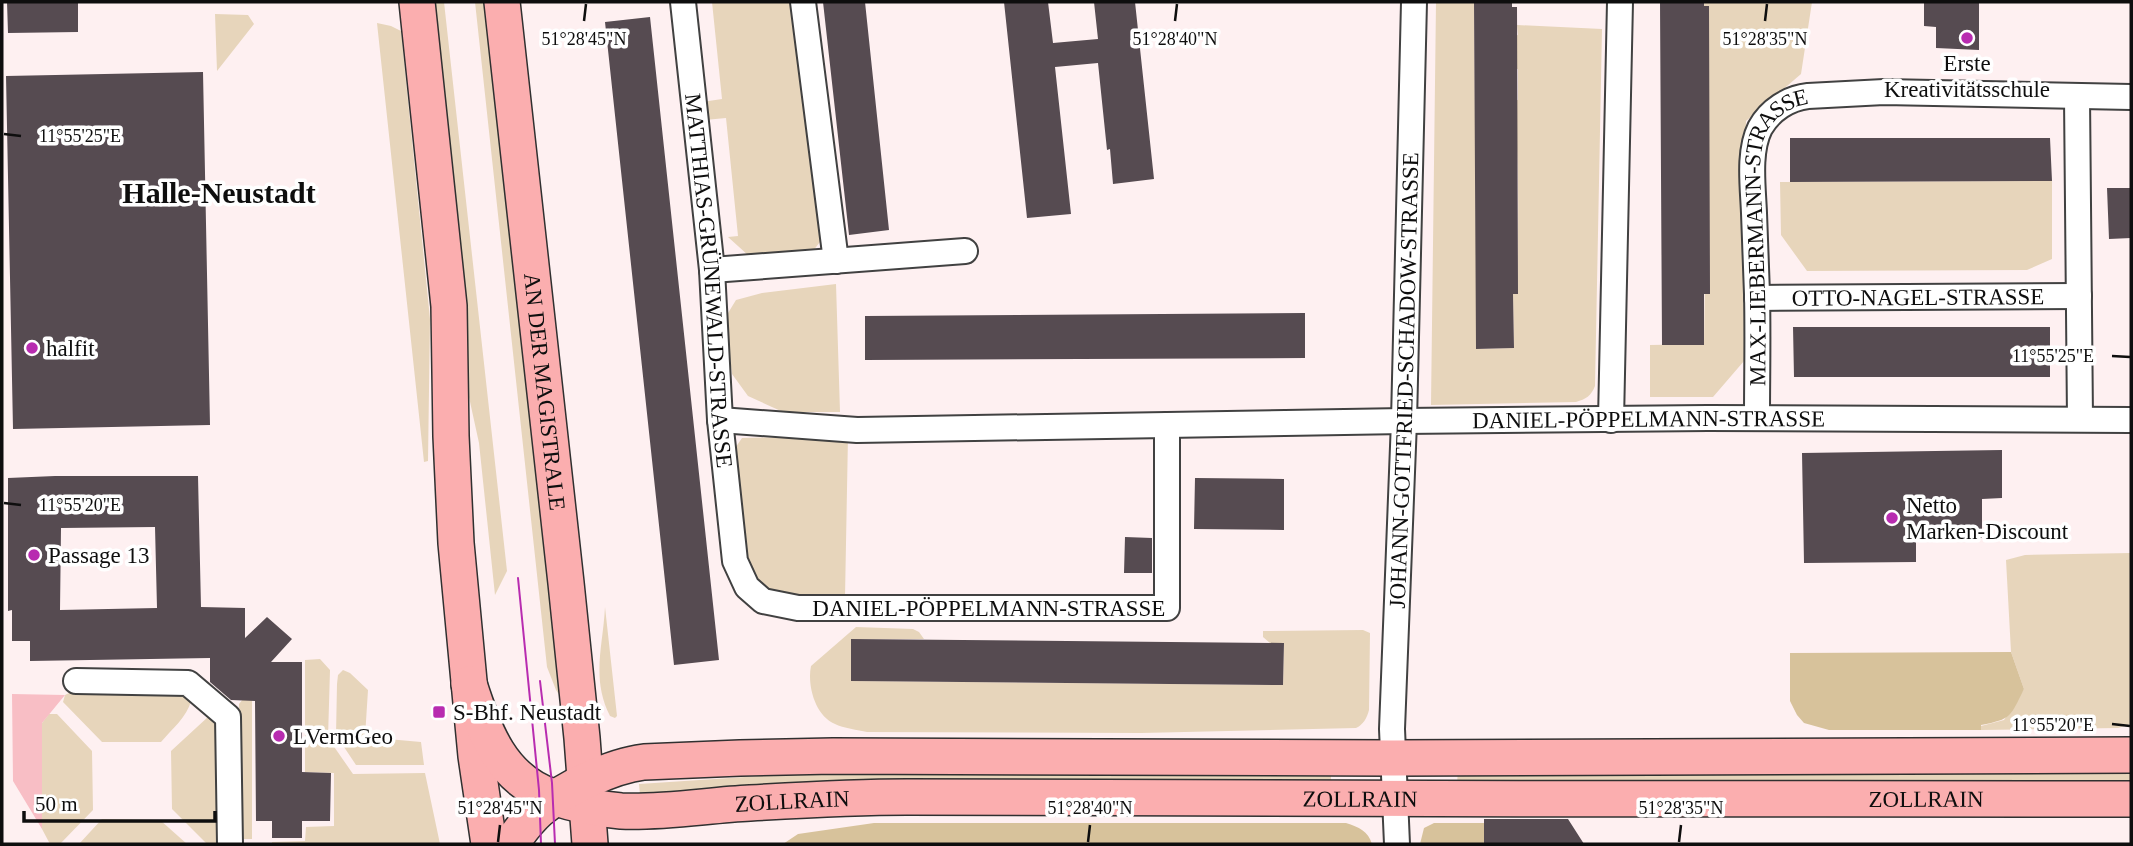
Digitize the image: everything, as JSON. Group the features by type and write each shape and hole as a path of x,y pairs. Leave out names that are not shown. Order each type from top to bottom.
{"main road":[{"path":"417,2 449,306 456,543 468,684 489,844"},
{"name":"AN DER MAGISTRALE","path":"502,2 582,738 576,795 590,844"},
{"path":"468,684 483,724 514,776 530,787 576,795"},
{"name":"ZOLLRAIN","path":"582,738 612,758 631,764 740,758 833,757 2131,755"},
{"name":"ZOLLRAIN","path":"576,795 631,764"},
{"path":"511,844 532,817 576,795"},
{"name":"ZOLLRAIN","path":"576,795 633,811 752,802 899,797 2131,799"}],"street":[{"name":"MATTHIAS-GRÜNEWALD-STRASSE","path":"683,2 712,270 720,420 735,561"},
{"path":"803,2 836,261"},
{"name":"JOHANN-GOTTFRIED-SCHADOW-STRASSE","path":"1397,844 1392,729 1404,421 1414,2"},
{"path":"1611,420 1620,2"},
{"name":"MAX-LIEBERMANN-STRASSE","path":"1757,418 1753,166 1760,128 1770,115 1783,104 1798,97 1884,92 2131,97"},
{"path":"2077,97 2080,419"},
{"path":"712,270 965,251"},
{"name":"OTTO-NAGEL-STRASSE","path":"1757,298 2079,296"},
{"name":"DANIEL-PÖPPELMANN-STRASSE","path":"720,420 857,430 1404,421 2131,419"},
{"name":"DANIEL-PÖPPELMANN-STRASSE","path":"735,561 747,587 762,601 798,608 1167,608 1167,425"},
{"path":"76,681 188,683 228,717 230,844"}],"shaded area":[{"path":"432,2 444,2 507,571 495,595 479,443 467,388"},
{"path":"475,2 490,2 564,702 547,667"},
{"path":"712,2 794,2 823,238 813,251 749,256 728,237 738,236 726,118 705,120 702,102 722,99"},
{"path":"1436,2 1474,2 1477,349 1514,348 1513,294 1518,294 1518,197 1513,100 1518,100 1518,69 1513,69 1512,36 1518,35 1517,25 1602,29 1595,386 1590,395 1580,401 1431,405"},
{"path":"1704,2 1812,2 1801,74 1746,121 1744,361 1713,397 1650,397 1650,345 1704,344 1709,6 1704,6"},
{"path":"215,14 248,15 254,24 217,71"},
{"path":"377,23 401,31 430,319 428,461 424,462"},
{"path":"2052,181 2052,259 2027,270 1807,271 1781,235 1780,182"},
{"path":"836,284 840,412 783,412 748,396 732,374 725,318 736,300 762,293"},
{"path":"848,436 843,603 765,591 744,564 729,457 742,438"},
{"path":"2131,553 2131,724 2118,728 1981,730 1981,726 2004,720 2024,689 2011,652 2006,560 2025,555"},
{"path":"605,607 617,716 615,718 610,716 601,689 600,662"},
{"path":"856,627 913,629 924,639 851,639 851,681 1283,685 1284,643 1270,643 1263,637 1263,631 1363,630 1370,633 1369,710 1364,721 1356,728 1141,733 867,732 842,727 828,720 814,699 810,682 811,666"},
{"path":"2011,652 2024,689 2009,715 1999,721 1981,725 1981,730 1829,730 1804,723 1790,701 1790,653"},
{"path":"320,659 330,670 328,738 353,774 425,773 440,844 272,844 305,841 306,827 334,826 334,773 305,772 305,660"},
{"path":"343,670 368,690 365,737 421,742 424,765 356,765 336,735 337,684 338,675"},
{"path":"179,691 191,701 189,707 183,718 161,742 102,742 63,702 65,695 71,692"},
{"path":"247,694 252,700 252,839 241,839 239,704"},
{"path":"49,714 57,714 92,751 93,810 60,844 50,844 42,829 42,723"},
{"path":"209,716 220,727 222,844 207,844 172,809 171,751"},
{"path":"2131,768 2131,783 1457,784 1458,769"},
{"path":"1331,770 1331,784 640,795 639,784 807,773"},
{"path":"102,819 160,820 187,844 79,844"},
{"path":"874,823 1346,823 1362,830 1372,844 783,844 798,834"},
{"path":"1434,823 1484,823 1484,844 1420,844 1424,828"}],"sand":[{"path":"12,694 65,695 42,723 42,829 13,781"}],"building":[{"path":"7,2 78,2 78,32 8,33"},
{"path":"823,2 865,2 889,230 849,235"},
{"path":"1004,2 1048,2 1053,43 1098,39 1094,2 1135,2 1154,179 1113,184 1098,63 1055,67 1071,214 1027,218"},
{"path":"1474,2 1512,2 1512,7 1517,7 1518,294 1513,294 1514,348 1476,349"},
{"path":"1660,2 1704,2 1704,6 1709,6 1710,294 1704,294 1704,345 1662,345"},
{"path":"1924,2 1979,2 1979,50 1936,48 1936,27 1924,26"},
{"path":"650,17 719,660 674,665 605,22"},
{"path":"203,72 210,425 13,429 6,76"},
{"path":"1790,138 2050,138 2052,181 1790,182"},
{"path":"2107,188 2131,188 2131,238 2109,239"},
{"path":"1305,313 1305,358 865,360 865,316"},
{"path":"1793,327 2050,327 2050,377 1794,377"},
{"name":"Netto Marken-Discount","path":"2002,450 2002,498 1982,499 1982,538 1916,539 1916,562 1804,563 1802,453"},
{"path":"198,476 201,607 245,608 245,638 267,617 292,639 271,662 302,662 302,772 331,773 330,821 302,821 302,838 272,838 272,821 256,821 255,701 231,700 210,682 210,658 30,661 30,641 12,641 12,610 8,611 8,478","holes":["155,527 157,608 60,610 61,528"]},
{"path":"1195,478 1284,479 1284,530 1194,529"},
{"path":"1125,537 1152,538 1152,573 1124,573"},
{"path":"851,639 1284,643 1283,685 851,681"},
{"path":"1484,819 1568,819 1584,844 1484,844"}],"tram line":[{"path":"518,578 539,790 541,844"},
{"path":"540,681 552,783 555,844"}],"place":[{"name":"Erste Kreativitätsschule","path":"1967,38"},
{"name":"halfit","path":"32,348"},
{"name":"Netto Marken-Discount","path":"1892,518"},
{"name":"Passage 13","path":"34,555"},
{"name":"S-Bhf. Neustadt","path":"439,712"},
{"name":"LVermGeo","path":"279,736"}],"district":[{"name":"Halle-Neustadt","path":"219,193"}]}
